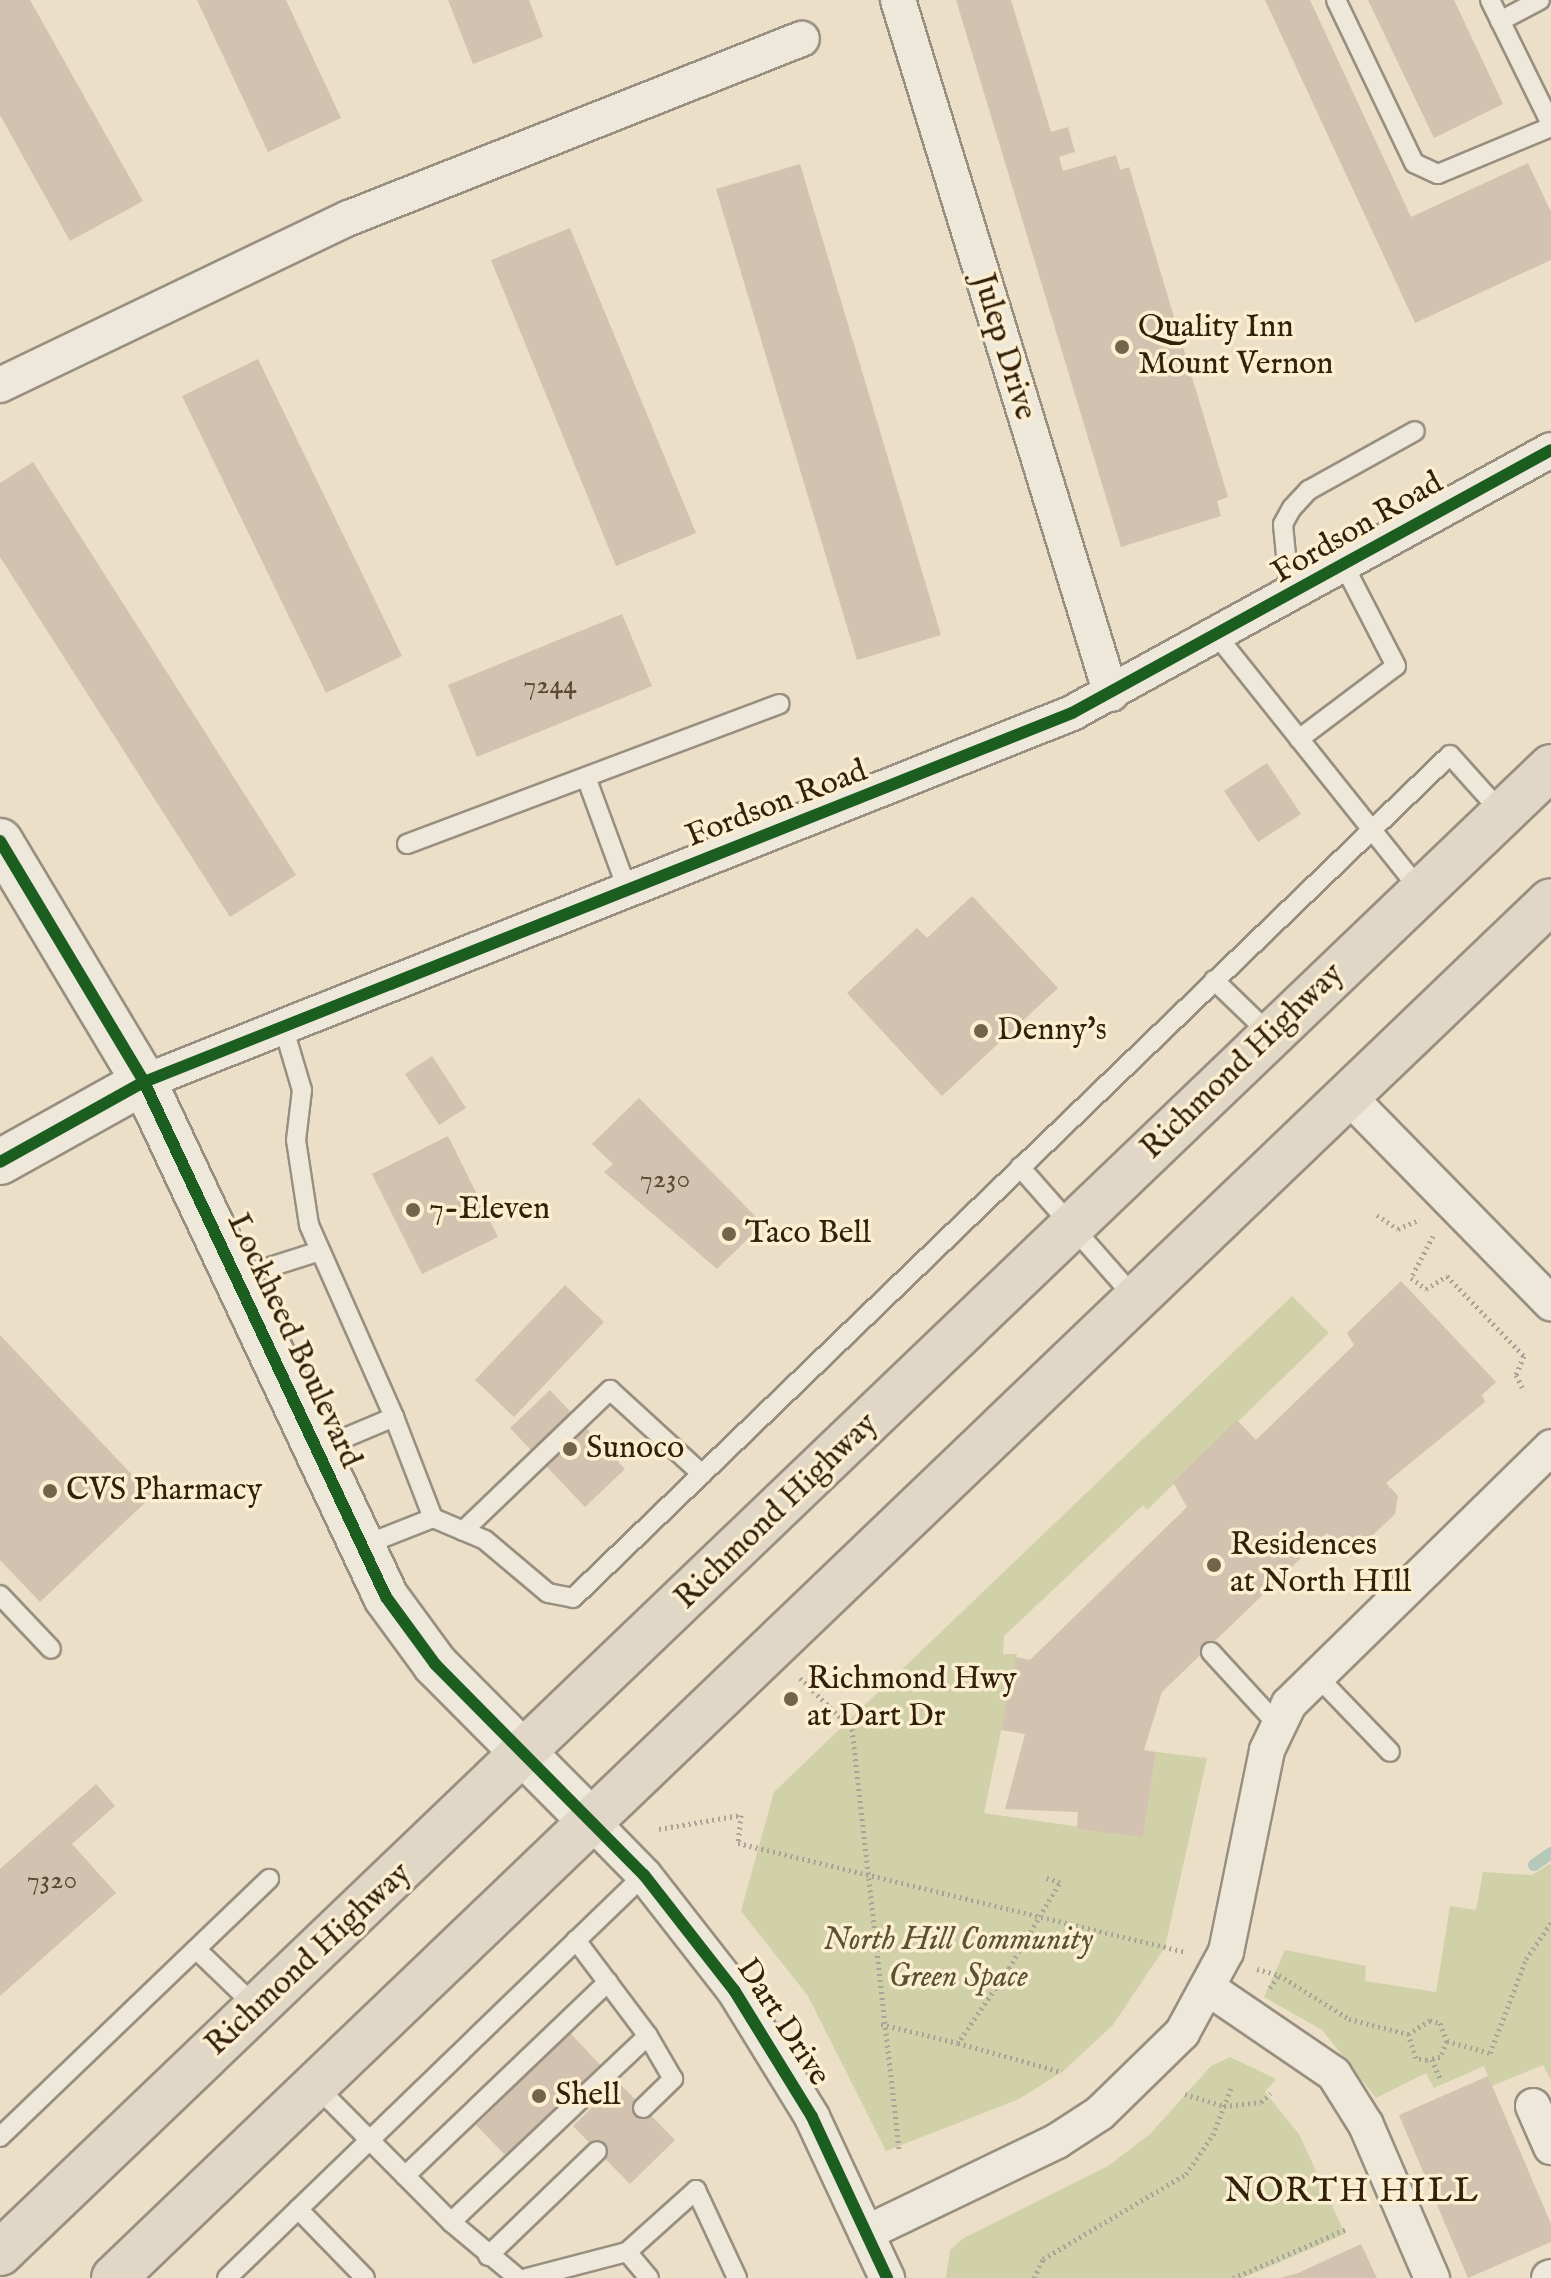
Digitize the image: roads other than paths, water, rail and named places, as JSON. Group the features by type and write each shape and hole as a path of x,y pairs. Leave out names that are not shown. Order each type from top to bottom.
{"highway":[{"name":"Richmond Highway","path":"0,2253 524,1757 1551,767"},
{"path":"114,2278 593,1823 1551,901"}],"street":[{"name":"Julep Drive","path":"898,0 1111,694"},
{"path":"0,385 349,218 802,39"},
{"name":"Fordson Road","path":"0,1162 144,1082 628,891 1111,694 1549,456"},
{"name":"Lockheed Boulevard","path":"0,841 144,1082 362,1546 408,1632 524,1757 593,1823"},
{"path":"1349,1097 1551,1303"},
{"path":"866,2233 1100,2113 1182,2033 1216,1976 1277,1724 1315,1674 1551,1447"},
{"name":"Dart Drive","path":"593,1823 644,1875 734,1990 812,2117 887,2278"},
{"path":"1216,1976 1252,2015 1297,2043 1349,2095 1432,2278"},
{"path":"1533,2106 1551,2147"}],"lane":[{"path":"1336,0 1414,163 1438,174 1551,126 1490,0"},
{"path":"1500,21 1540,0"},
{"path":"1290,597 1283,524 1292,508 1309,490 1415,431"},
{"path":"1299,739 1396,666 1345,567"},
{"path":"1218,637 1421,892"},
{"path":"407,844 780,704"},
{"path":"362,1546 433,1518 463,1531 548,1593 573,1598 1450,755 1503,814"},
{"path":"586,777 628,891"},
{"path":"1214,980 1271,1035"},
{"path":"283,1026 302,1090 296,1140 320,1251 394,1417 433,1518"},
{"path":"1020,1167 1074,1224 1137,1301"},
{"path":"234,1278 320,1251"},
{"path":"463,1531 610,1390 702,1474"},
{"path":"316,1450 394,1417"},
{"path":"0,1595 51,1649"},
{"path":"1211,1652 1277,1724"},
{"path":"1315,1674 1390,1752"},
{"path":"227,2278 644,1875"},
{"path":"0,2137 269,1879"},
{"path":"576,1940 648,2036 673,2079 643,2108"},
{"path":"196,1949 258,2009"},
{"path":"405,2176 608,1982"},
{"path":"451,2222 648,2036"},
{"path":"316,2086 451,2222 518,2278"},
{"path":"488,2256 597,2151"},
{"path":"527,2278 627,2252 696,2190 737,2278"},
{"path":"298,2209 365,2278"},
{"path":"627,2252 649,2278"}],"waterway":[{"path":"1534,1865 1551,1853"}],"place":[{"name":"Quality Inn Mount Vernon","path":"1122,347"},
{"name":"Denny's","path":"981,1031"},
{"name":"7-Eleven","path":"413,1210"},
{"name":"Taco Bell","path":"729,1234"},
{"name":"Sunoco","path":"570,1449"},
{"name":"CVS Pharmacy","path":"50,1491"},
{"name":"Residences at North HIll","path":"1214,1565"},
{"name":"Richmond Hwy at Dart Dr","path":"791,1699"},
{"name":"Shell","path":"539,2096"}],"district":[{"name":"NORTH HILL","path":"1352,2192"}],"park label":[{"name":"North Hill Community Green Space","path":"958,1960"}]}
